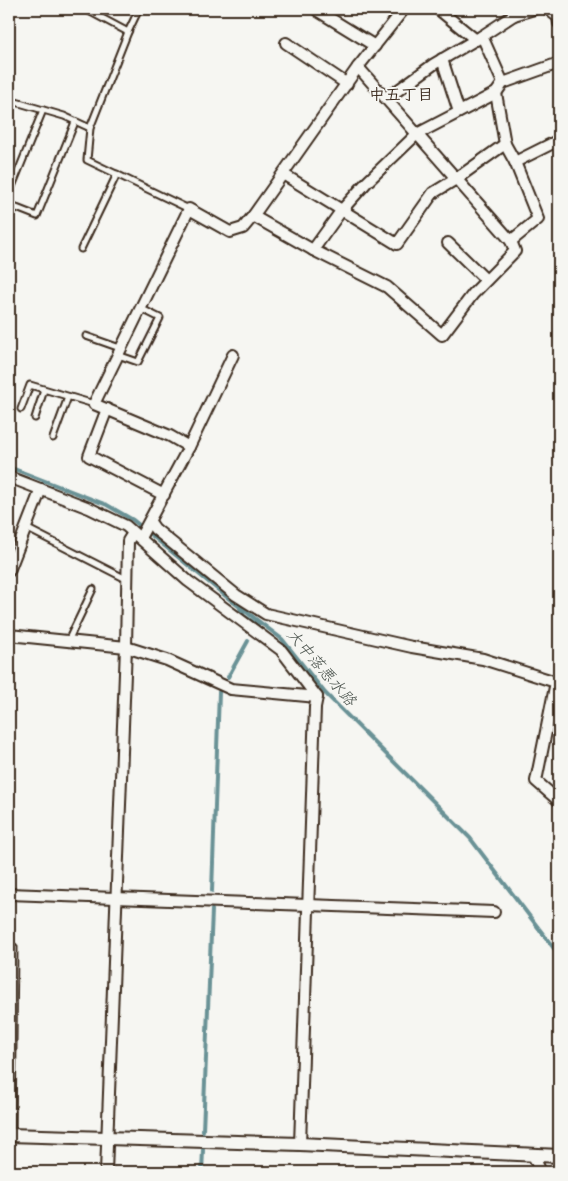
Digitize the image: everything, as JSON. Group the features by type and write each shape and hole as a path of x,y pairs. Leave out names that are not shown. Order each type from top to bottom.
{"street":[{"path":"189,447 170,436 94,404 140,308 189,209 230,232 243,228 358,68 404,9"},
{"path":"438,9 479,38 503,83"},
{"path":"386,99 442,59 479,38 513,12 534,9"},
{"path":"548,9 558,17 559,23"},
{"path":"318,11 375,46"},
{"path":"286,43 347,84"},
{"path":"442,59 459,112"},
{"path":"313,250 341,211 366,183 417,134 496,93 503,83 559,62"},
{"path":"253,216 313,250 387,287 442,335 473,294 515,251 510,241 358,68"},
{"path":"496,93 505,144 515,162 538,219 510,241"},
{"path":"515,162 559,140"},
{"path":"283,174 396,244 433,193 456,180 505,144"},
{"path":"448,243 486,280"},
{"path":"106,1172 126,647 128,542 139,535 149,522 189,447 233,355"},
{"path":"107,409 89,456 164,495"},
{"path":"9,476 88,508 126,526 139,535 188,581 281,650 317,697 315,707 300,1144"},
{"path":"9,571 40,489"},
{"path":"149,522 155,529 236,595 266,614 412,647 483,659 558,683 536,781 559,801"},
{"path":"9,635 126,647 167,660 231,689 317,697"},
{"path":"9,894 494,912"},
{"path":"10,1135 300,1144 559,1156"},
{"path":"533,1155 541,1172"}],"lane":[{"path":"85,9 128,32"},
{"path":"139,9 90,128 87,160 189,209"},
{"path":"9,100 43,110 90,128"},
{"path":"9,194 43,110"},
{"path":"9,205 37,216 75,122"},
{"path":"81,249 117,174"},
{"path":"86,336 138,362 160,318 140,308"},
{"path":"21,409 30,385 94,404"},
{"path":"35,418 44,390"},
{"path":"53,438 68,397"},
{"path":"26,528 128,580"},
{"path":"68,640 93,589"},
{"path":"10,1135 11,962 14,947"}],"waterway":[{"name":"大中落悪水路","path":"9,467 107,505 133,520 228,598 282,639 325,693 470,838 559,955"},
{"path":"240,608 244,616 258,625"},
{"path":"228,677 248,641"},
{"path":"212,891 219,692"},
{"path":"203,1131 212,910"},
{"path":"202,1172 203,1150"}],"district":[{"name":"中五丁目","path":"401,94"}]}
